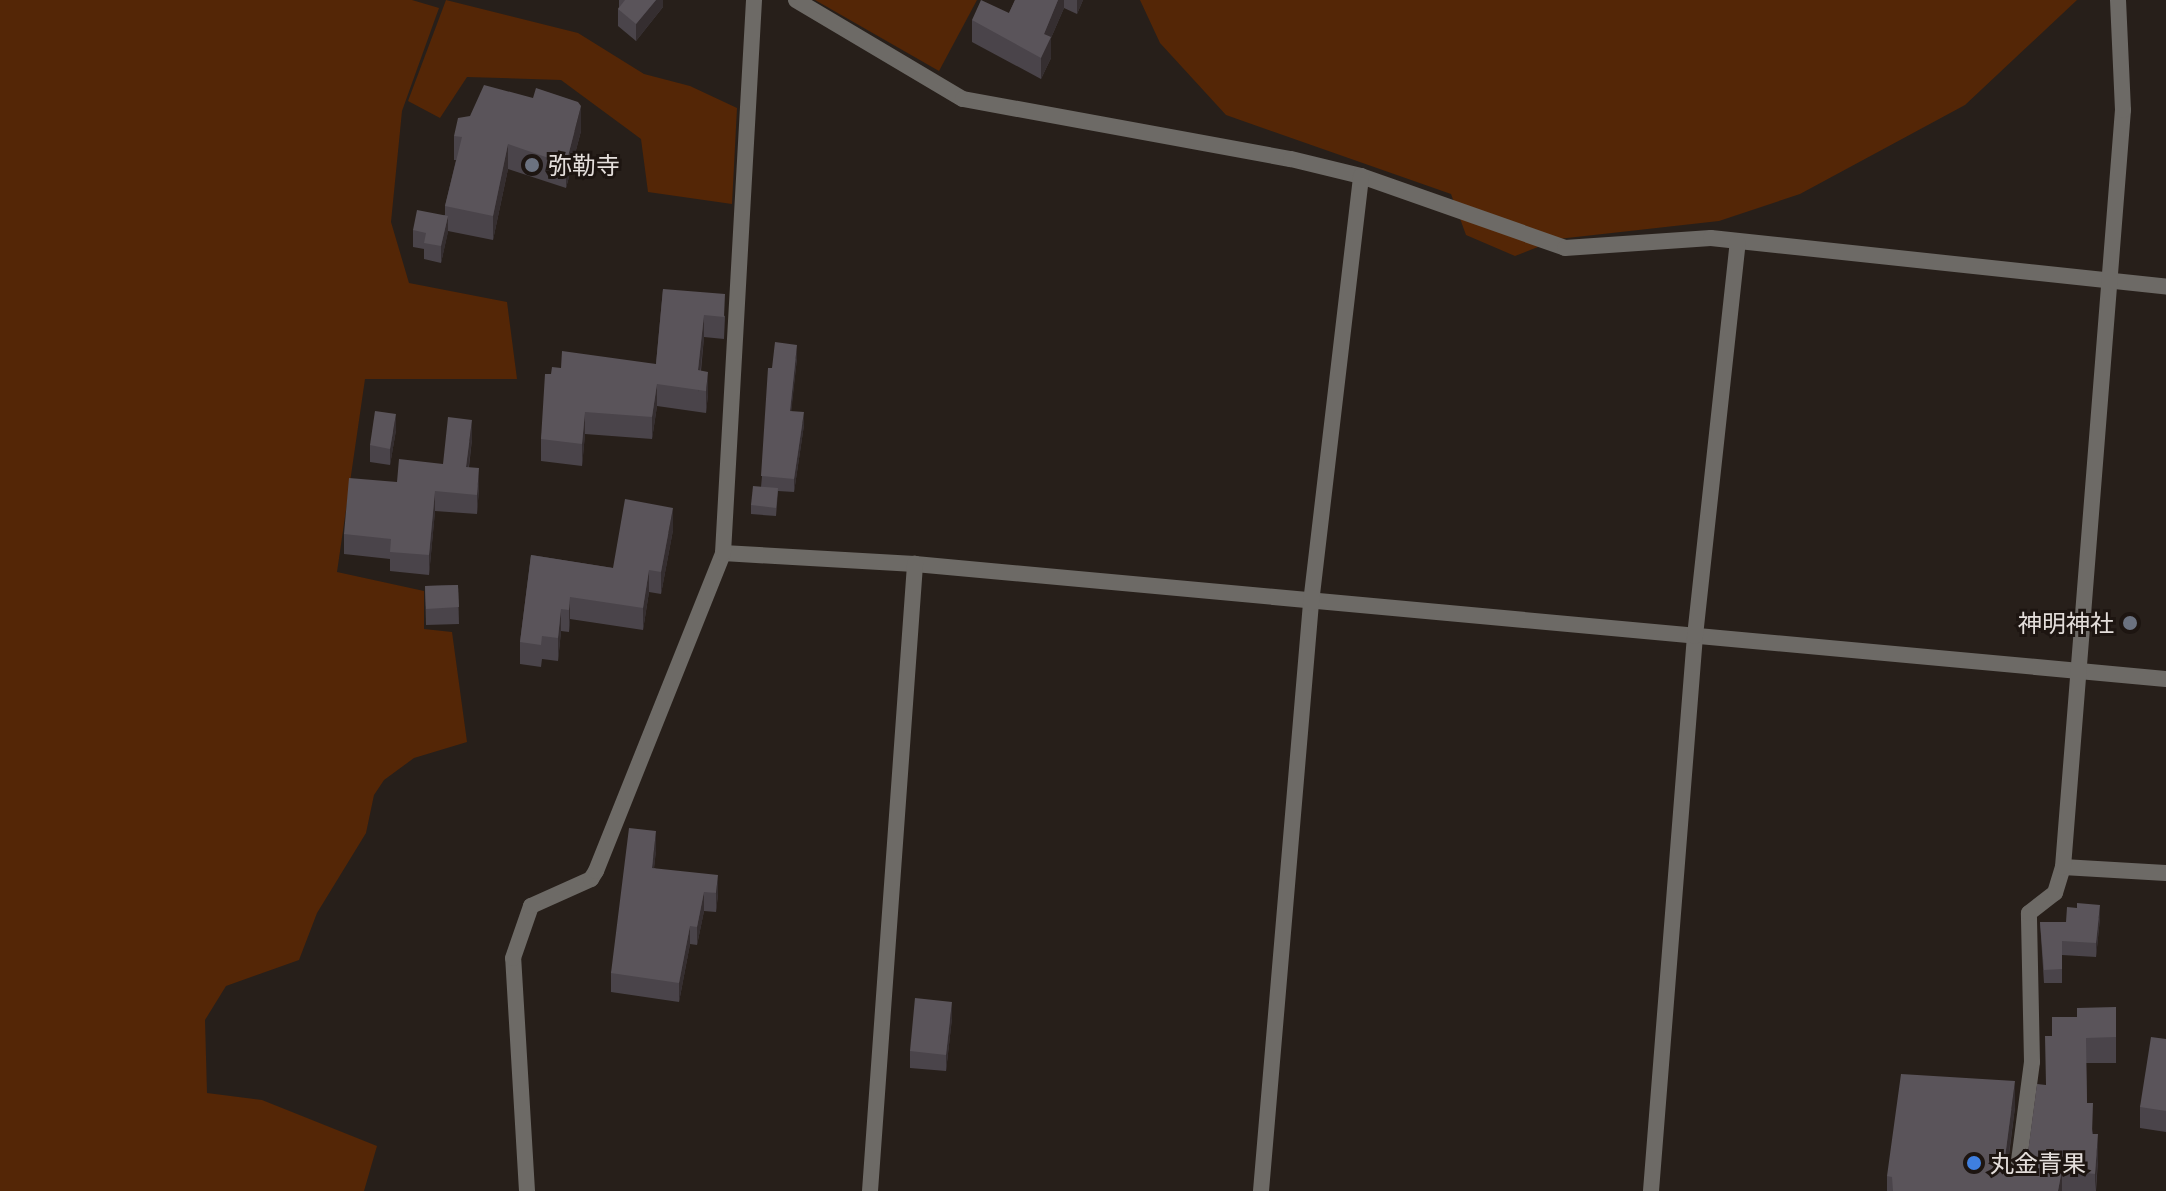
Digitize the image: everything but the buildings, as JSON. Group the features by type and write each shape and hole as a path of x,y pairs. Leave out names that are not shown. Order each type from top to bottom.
{"street":[{"path":"527,1191 513,958 531,906 591,879 596,871 723,553 754,0"},
{"path":"796,0 963,99 1361,176 1565,248 1711,238 2166,287"},
{"path":"2015,1191 2032,1062 2029,913 2055,893 2063,867 2123,110 2118,0"},
{"path":"1261,1191 1311,603 1361,176"},
{"path":"1651,1191 1695,636 1738,243"},
{"path":"723,553 915,564 1311,603 2166,679"},
{"path":"870,1191 915,564"},
{"path":"2063,867 2166,873"}],"shaded area":[{"path":"0,0 412,0 439,8 402,111 391,222 409,283 507,302 517,379 365,379 337,572 424,591 424,629 452,632 467,742 414,758 384,780 374,795 366,833 317,913 299,960 226,986 205,1020 207,1093 262,1100 377,1146 364,1191 0,1191"},
{"path":"446,0 578,33 644,74 690,86 737,108 732,204 648,192 641,139 561,80 467,77 440,118 408,101"},
{"path":"815,0 977,0 939,71"},
{"path":"1140,0 2077,0 1965,105 1800,194 1719,221 1558,239 1515,256 1466,235 1451,194 1226,115 1160,43"}],"place":[{"name":"弥勒寺","path":"532,165"},
{"name":"神明神社","path":"2130,623"},
{"name":"丸金青果","path":"1974,1163"}]}
